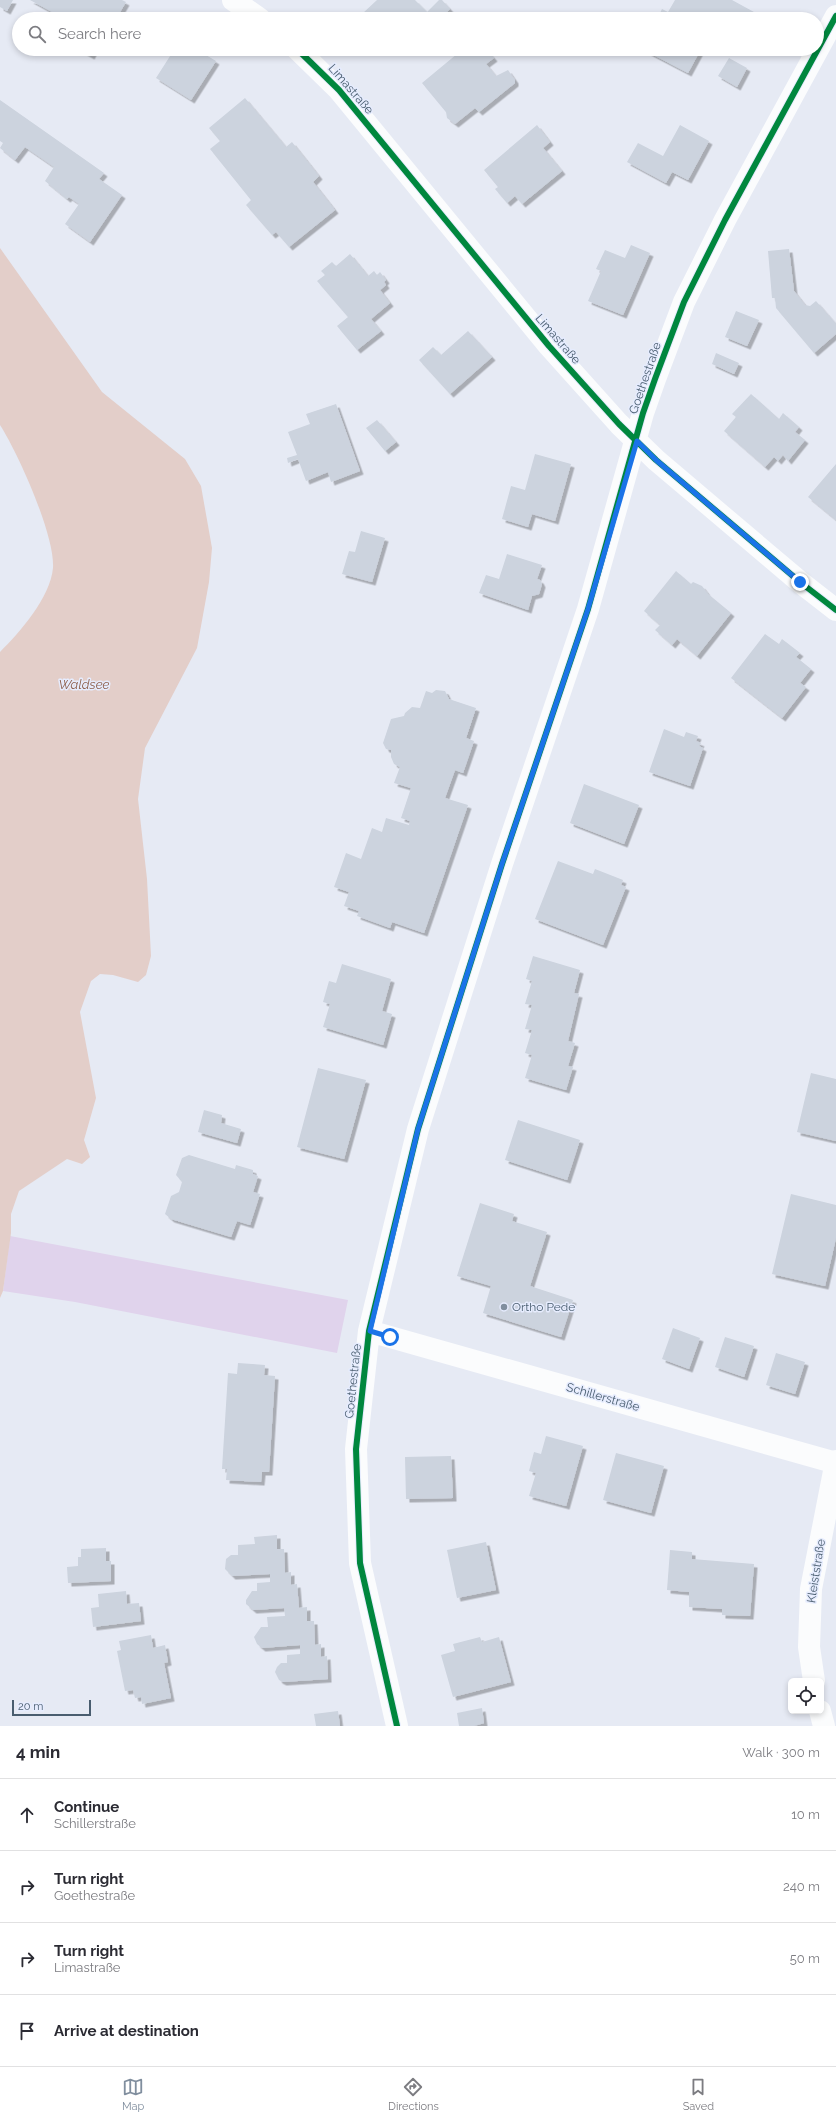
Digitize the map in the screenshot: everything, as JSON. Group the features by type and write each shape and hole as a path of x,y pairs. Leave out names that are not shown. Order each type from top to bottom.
{"street":[{"path":"233,0 250,12"},
{"name":"Goethestraße","path":"824,38 836,16"},
{"name":"Limastraße","path":"305,56 315,64 339,90 549,346 619,424 656,460 800,582 836,610"},
{"name":"Goethestraße","path":"397,1726 360,1563 356,1449 370,1331 418,1129 502,864 588,609 648,399 684,302 725,220 814,56"},
{"name":"Schillerstraße","path":"370,1331 836,1463"},
{"name":"Kleiststraße","path":"814,1678 809,1647 811,1589 836,1463"},
{"path":"821,1714 824,1726"}],"shaded area":[{"path":"10,1236 348,1300 337,1353 75,1302 3,1291"}],"water":[{"name":"Waldsee","path":"0,248 102,392 185,459 201,486 212,548 209,582 197,648 145,748 138,799 147,879 151,956 146,975 138,982 113,975 100,974 91,981 80,1012 96,1098 84,1140 90,1157 82,1164 67,1159 19,1191 11,1214 11,1233 3,1291 0,1298 0,652 33,614 46,591 51,579 53,568 52,554 42,516 25,474 8,438 0,425"}],"building":[{"path":"0,0 13,0 7,11 0,7"},
{"path":"30,0 122,0 126,2 120,12 52,12"},
{"path":"377,0 415,0 427,12 364,12"},
{"path":"439,0 442,0 450,9 447,12 427,12"},
{"path":"675,0 732,0 754,12 668,12"},
{"path":"662,9 668,12 660,12"},
{"path":"170,56 208,56 216,61 191,100 156,78"},
{"path":"455,56 492,56 494,58 486,64 496,76 508,70 515,80 515,83 479,112 475,108 455,124 447,118 446,112 422,83"},
{"path":"655,56 697,56 688,73"},
{"path":"729,58 747,68 737,87 718,76"},
{"path":"245,98 286,147 292,142 319,176 313,182 335,210 289,247 276,232 272,235 246,205 251,200 210,149 220,141 209,128"},
{"path":"0,100 104,173 99,179 122,195 90,242 65,224 79,204 69,197 67,199 45,181 54,167 25,147 15,160 0,148 3,143 0,141"},
{"path":"537,125 550,142 543,148 562,171 522,204 515,196 507,203 495,189 498,187 484,170"},
{"path":"680,125 709,141 688,180 672,172 666,183 627,162 638,143 663,156"},
{"path":"631,245 650,253 623,315 588,301 601,271 596,269 605,250 625,258"},
{"path":"789,249 794,291 805,305 810,306 816,301 836,324 836,334 814,353 776,308 775,298 772,298 768,251"},
{"path":"350,254 368,276 374,271 377,275 380,272 386,280 384,282 386,285 380,290 390,303 371,319 381,331 357,350 337,326 348,317 317,281 325,275 321,271 332,262 336,266"},
{"path":"736,311 759,320 747,346 725,337"},
{"path":"468,331 492,357 450,394 419,360 433,347 441,355"},
{"path":"716,353 739,363 734,374 712,364"},
{"path":"751,394 779,419 783,413 799,427 795,432 805,440 788,461 783,455 778,461 774,457 765,467 724,431 736,417 732,414"},
{"path":"336,404 360,471 331,482 328,472 306,481 298,459 288,463 287,458 297,455 288,432 310,424 306,414"},
{"path":"377,420 396,442 385,451 366,428"},
{"path":"535,454 571,464 555,521 532,514 528,527 502,519 511,486 525,490"},
{"path":"836,464 836,520 808,497"},
{"path":"361,531 385,538 372,582 342,574 349,551 355,552"},
{"path":"507,554 542,565 537,579 540,580 542,584 539,594 532,596 528,610 479,593 486,575 499,579"},
{"path":"676,571 691,584 693,582 702,586 708,594 731,613 697,656 677,639 672,645 655,630 660,625 644,611"},
{"path":"765,634 779,644 782,639 800,653 796,657 811,669 800,683 806,687 782,718 731,678"},
{"path":"436,690 445,691 449,699 476,708 466,738 474,741 463,773 455,770 445,798 468,805 424,933 392,922 390,928 357,916 359,911 344,906 349,892 334,887 346,853 361,859 372,828 382,832 386,818 409,825 410,821 401,818 411,788 394,783 400,767 394,764 391,757 391,750 386,749 383,743 391,719 404,716 405,713 412,707 420,708 426,691 432,693"},
{"path":"664,729 684,737 686,732 698,736 696,741 701,743 699,746 703,748 690,786 649,772"},
{"path":"584,784 639,805 624,844 570,823"},
{"path":"558,861 593,874 595,869 623,880 621,885 626,887 603,945 535,919"},
{"path":"533,956 580,970 574,993 579,994 568,1041 575,1043 568,1066 573,1067 566,1090 525,1078 532,1055 525,1053 532,1030 525,1029 532,1005 525,1004 532,981 526,979"},
{"path":"342,964 391,979 382,1011 392,1014 383,1045 323,1027 330,1004 323,1002 329,981 336,983"},
{"path":"318,1068 366,1080 344,1159 297,1147"},
{"path":"811,1073 836,1079 836,1141 797,1132"},
{"path":"204,1110 222,1115 221,1123 241,1129 237,1143 198,1132"},
{"path":"518,1120 580,1140 567,1180 505,1160"},
{"path":"189,1155 235,1169 236,1165 253,1170 253,1174 258,1176 253,1192 260,1194 250,1225 237,1221 231,1237 171,1219 165,1214 171,1196 179,1192 182,1182 176,1175 182,1158"},
{"path":"791,1194 836,1205 836,1238 825,1286 772,1274"},
{"path":"480,1203 514,1214 512,1221 547,1232 530,1286 573,1300 561,1337 483,1313 491,1286 457,1276"},
{"path":"673,1328 700,1338 689,1369 662,1359"},
{"path":"725,1337 754,1346 744,1377 715,1367"},
{"path":"776,1353 805,1362 795,1394 766,1385"},
{"path":"238,1363 265,1365 264,1375 275,1376 269,1472 262,1472 261,1482 226,1480 227,1469 222,1469 228,1373 237,1374"},
{"path":"546,1436 583,1446 566,1506 529,1496 536,1473 529,1471 534,1452 541,1454"},
{"path":"616,1453 664,1466 651,1513 603,1500"},
{"path":"451,1456 453,1498 406,1499 405,1457"},
{"path":"277,1535 277,1549 284,1549 285,1573 291,1572 291,1585 297,1584 299,1608 307,1607 307,1621 314,1621 315,1645 321,1644 321,1657 327,1656 328,1679 283,1682 279,1680 275,1672 277,1667 281,1663 287,1663 287,1655 300,1654 300,1645 262,1648 257,1644 254,1637 261,1627 268,1627 267,1617 285,1616 284,1608 253,1610 246,1604 246,1600 252,1591 257,1591 257,1583 270,1582 270,1574 232,1576 225,1569 226,1559 231,1555 238,1555 238,1545 255,1544 254,1537"},
{"path":"486,1542 496,1590 457,1598 447,1550"},
{"path":"106,1548 106,1561 111,1561 111,1581 68,1583 67,1567 78,1566 78,1557 81,1557 81,1549"},
{"path":"670,1550 692,1552 692,1559 754,1564 750,1616 722,1615 722,1609 689,1607 689,1592 667,1590"},
{"path":"126,1591 127,1604 139,1603 141,1621 93,1627 91,1608 99,1607 98,1594"},
{"path":"151,1635 153,1648 165,1645 168,1662 164,1663 171,1698 142,1704 141,1697 135,1698 133,1690 125,1691 117,1651 121,1650 119,1641"},
{"path":"480,1637 482,1642 499,1637 511,1682 453,1697 441,1655 455,1651 453,1644"},
{"path":"482,1708 484,1723 474,1726 459,1726 457,1713"},
{"path":"338,1711 340,1726 316,1726 314,1714"}],"cycle path":[{"path":"824,38 836,16"},
{"path":"304,56 339,90 549,346 619,424 656,460 800,582 836,610"},
{"path":"397,1726 360,1563 356,1449 369,1331 418,1129 502,864 588,609 643,413 655,379 684,302 725,220 814,56"}],"place":[{"name":"Ortho Pede","path":"504,1307"}],"route":[{"path":"390,1337 370,1331 418,1129 502,864 588,609 628,465 637,441 656,460 800,582"}]}
